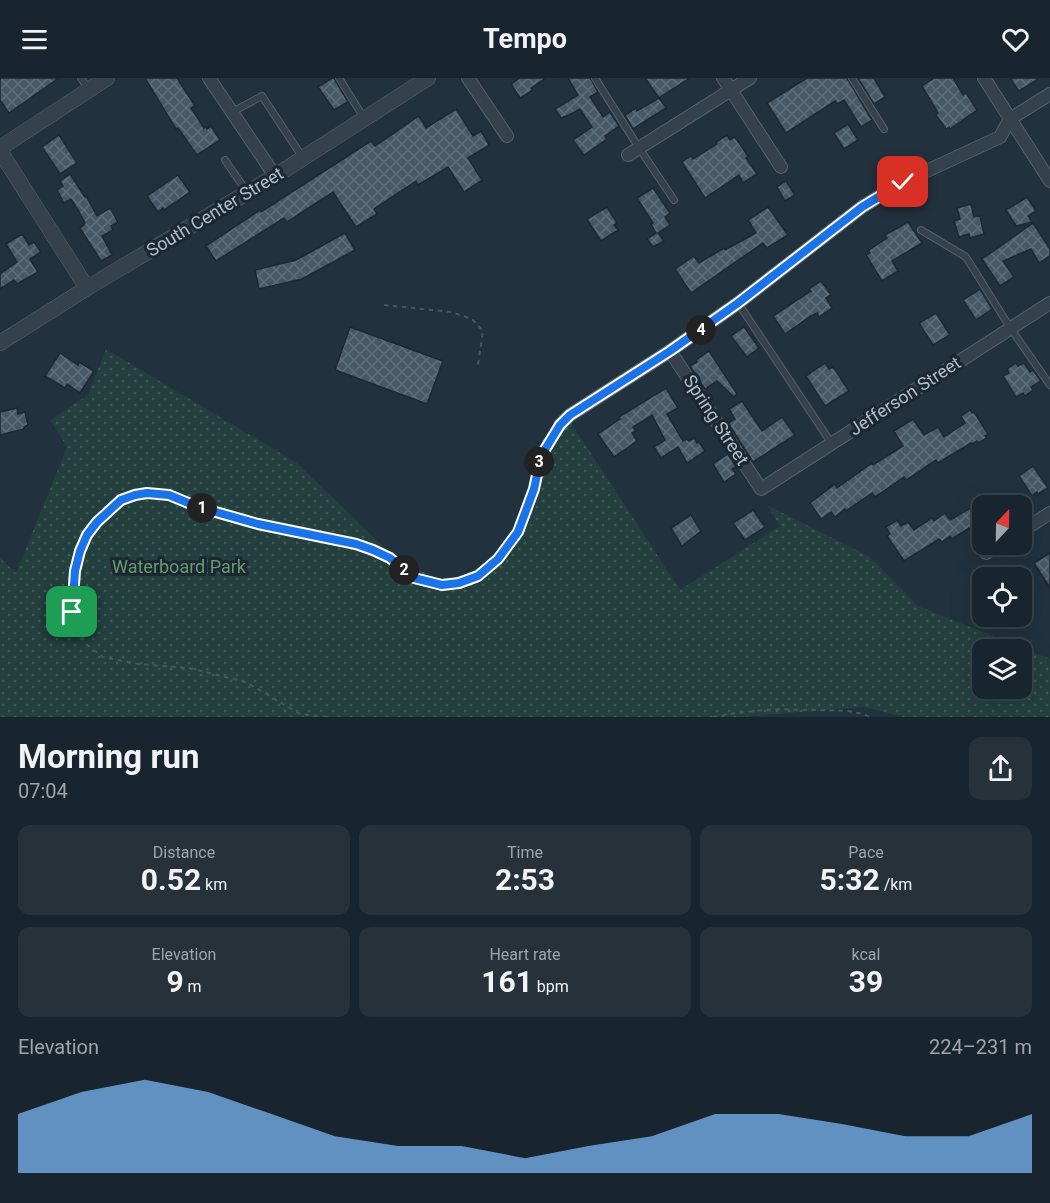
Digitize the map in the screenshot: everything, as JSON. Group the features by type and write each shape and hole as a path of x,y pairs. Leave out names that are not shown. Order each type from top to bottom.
{"street":[{"path":"87,288 0,150 85,84 107,78"},
{"path":"210,78 274,176"},
{"name":"South Center Street","path":"0,343 274,176 428,78"},
{"path":"468,78 507,136"},
{"path":"723,78 782,167"},
{"path":"634,152 750,78"},
{"path":"984,78 1050,181"},
{"path":"560,425 570,415 670,351 738,303 862,207 903,182 1000,137 1010,119 1050,94"},
{"name":"Jefferson Street","path":"761,489 1050,303"},
{"name":"Spring Street","path":"670,351 761,489"},
{"path":"1032,525 1050,513"}],"lane":[{"path":"339,78 364,119"},
{"path":"595,78 634,152 674,200"},
{"path":"852,78 884,129"},
{"path":"232,112 262,96 303,158"},
{"path":"225,160 248,192"},
{"path":"921,230 966,257 1011,329 1050,385"},
{"path":"738,303 832,444"},
{"path":"390,558 414,578 442,585 459,583 478,576 498,559 518,532 534,489 541,456 560,425"}],"path":[{"path":"384,305 451,312 472,319 483,331 478,366"},
{"path":"327,717 300,714 246,682 189,668 103,657 86,644 74,622 72,612 75,571 80,551 92,528 121,500 147,493 169,495 198,507 258,524 356,544 390,558"},
{"path":"713,717 776,709 848,711 870,717"}],"green space":[{"name":"Waterboard Park","path":"106,349 297,463 399,562 459,586 509,546 543,438 570,421 680,590 780,526 767,505 870,557 918,606 1000,639 972,639 972,699 1032,699 1032,652 1050,659 1050,717 904,717 864,707 742,717 0,717 0,558 16,573 67,447 50,420 88,395"}],"building":[{"path":"0,78 59,78 9,113 0,100"},
{"path":"145,78 177,78 195,106 191,108 204,128 211,126 220,140 197,155 178,128 176,129"},
{"path":"332,78 348,102 334,110 318,87"},
{"path":"520,78 546,78 520,98 511,84"},
{"path":"568,78 590,78 598,92 590,97 603,117 610,112 619,126 605,136 607,139 584,155 573,140 592,127 580,109 561,118 555,109 578,95"},
{"path":"645,78 690,78 659,98"},
{"path":"807,78 847,78 872,120 861,127 844,100 837,104 835,101 786,133 767,103"},
{"path":"858,78 874,78 885,97 874,104"},
{"path":"934,78 953,78 963,95 966,93 977,110 950,129 949,127 946,129 936,115 938,113 922,86"},
{"path":"1010,78 1040,78 1019,91"},
{"path":"659,98 666,108 633,129 625,115"},
{"path":"456,109 473,136 481,131 489,145 468,158 482,180 464,192 448,167 418,185 416,181 374,209 377,214 356,227 333,192 287,222 284,218 216,261 206,246 371,141 375,146 419,116 426,128"},
{"path":"848,124 858,140 844,149 834,133"},
{"path":"59,135 77,163 60,174 42,147"},
{"path":"727,135 730,140 735,137 757,174 743,183 739,175 705,198 682,162 691,156 693,159"},
{"path":"70,174 97,216 110,208 118,222 111,226 113,230 102,236 112,255 101,261 80,228 85,223 78,210 71,199 64,203 57,190 63,186 60,181"},
{"path":"178,175 190,192 158,212 147,196"},
{"path":"786,181 795,195 785,201 777,187"},
{"path":"653,188 670,213 665,217 670,225 658,233 664,241 653,247 647,239 656,233 651,224 653,223 637,198"},
{"path":"1027,197 1036,211 1028,216 1032,222 1016,226 1006,210"},
{"path":"971,204 974,217 980,216 984,234 970,238 969,234 959,237 954,221 960,219 957,208"},
{"path":"607,207 617,223 614,225 618,230 601,241 587,219"},
{"path":"768,207 788,235 767,248 763,243 691,293 675,269 694,256 699,263 756,233 748,220"},
{"path":"908,222 922,243 892,261 898,271 882,281 866,255 870,253 869,250 887,238 885,235"},
{"path":"1033,223 1050,249 1050,256 1039,263 1031,249 1003,261 1014,277 1000,286 982,259"},
{"path":"345,233 355,250 302,279 259,289 255,270 296,260"},
{"path":"22,234 29,245 34,242 41,252 30,259 38,272 17,284 14,280 0,289 0,274 17,262 6,244"},
{"path":"821,281 831,295 826,298 832,308 819,317 817,313 811,316 785,334 773,316 811,291 809,289"},
{"path":"980,289 992,309 976,320 963,300"},
{"path":"936,313 950,335 933,345 919,323"},
{"path":"350,327 443,361 427,404 335,370"},
{"path":"744,327 759,348 747,357 731,336"},
{"path":"709,351 737,394 734,397 717,381 705,389 690,366"},
{"path":"60,353 78,365 79,362 94,371 80,393 67,384 65,388 45,376"},
{"path":"825,363 829,369 833,367 849,391 825,406 806,376"},
{"path":"1016,363 1018,366 1024,363 1030,372 1033,370 1041,381 1031,387 1033,390 1025,396 1023,393 1016,397 1003,376 1009,373 1007,369"},
{"path":"666,388 678,408 667,414 683,441 694,438 705,451 687,463 678,447 661,458 654,447 665,440 652,415 633,427 636,431 632,433 637,441 614,457 598,434 620,419 619,417"},
{"path":"742,401 762,431 782,417 795,435 753,462 728,423 735,419 729,409"},
{"path":"17,408 18,414 25,412 28,425 24,429 0,435 0,412"},
{"path":"970,410 974,412 988,434 985,436 987,438 978,443 977,441 971,443 938,463 936,460 906,480 904,477 875,497 872,493 835,517 831,512 821,519 810,503 835,484 837,488 872,463 873,465 903,446 894,431 913,419 924,435 938,427 944,437 965,423 961,416"},
{"path":"728,454 736,467 732,469 736,474 724,482 713,464"},
{"path":"1033,466 1048,488 1032,496 1019,476"},
{"path":"972,507 972,533 969,528 952,539 950,536 942,542 939,539 904,561 887,536 890,534 886,527 897,520 901,526 908,522 914,530 932,518 934,521 945,513 950,520"},
{"path":"753,510 765,527 745,540 733,523"},
{"path":"691,515 701,531 682,546 671,528"},
{"path":"1050,553 1050,588 1034,563"}],"route":[{"path":"72,612 75,571 87,535 97,522 121,500 147,493 169,495 198,507 258,524 356,544 390,558 414,578 442,585 459,583 478,576 498,559 518,532 534,489 541,456 551,437 570,415 670,351 738,303 862,207 903,182"}]}
